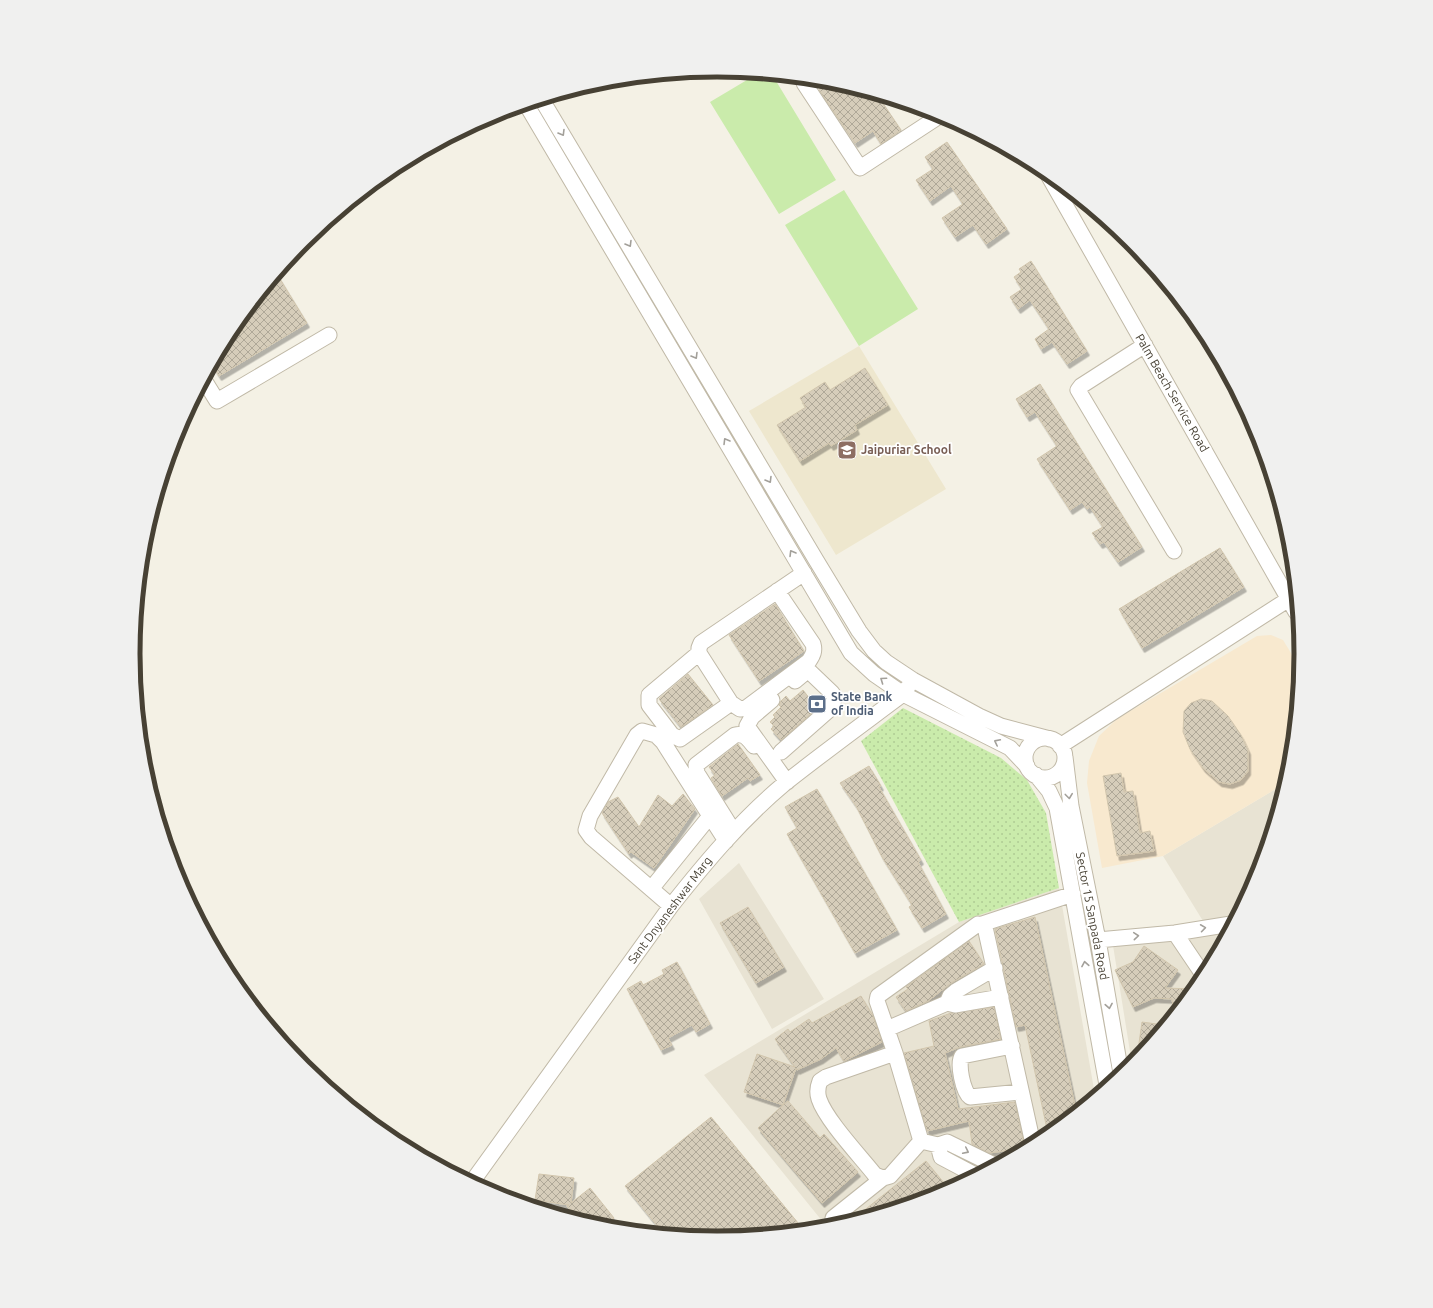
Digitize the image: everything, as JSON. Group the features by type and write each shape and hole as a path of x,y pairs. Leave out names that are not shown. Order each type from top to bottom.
{"street":[{"path":"805,84 860,168 934,120"},
{"path":"544,104 859,631 874,651 886,662 913,680 979,716 1001,726 1058,747"},
{"name":"Sector 15 Sanpada Road","path":"529,109 851,653 874,674 903,694 1010,748 1049,791 1057,808 1106,1080"},
{"name":"Palm Beach Service Road","path":"1055,187 1291,603"},
{"path":"207,384 217,401 329,335"},
{"path":"1145,345 1081,386 1078,390 1174,551"},
{"path":"777,591 812,644 814,649 813,655 809,661 746,708 740,709 731,703 699,653 699,648 702,643 777,591 804,573"},
{"path":"1058,747 1289,599"},
{"path":"699,653 649,695 649,704 672,735 680,739 731,703"},
{"path":"781,752 831,708 835,702 835,697 832,693 810,672 807,672 752,717 747,726 785,784"},
{"name":"Sant Dnyaneshwar Marg","path":"475,1178 671,906 706,862 730,836 785,784 903,694 913,680"},
{"path":"671,906 591,837 586,830 590,816 637,735 642,731 648,732 663,742 710,816 730,836"},
{"path":"730,836 697,773 696,765 699,761 735,735 740,734 747,737 785,784"},
{"path":"1037,739 1058,747 1064,764 1056,774 1050,777 1032,771 1026,754 1032,743 1037,739"},
{"name":"Sector 15 Sanpada Road","path":"1058,747 1098,940 1120,1067"},
{"path":"651,889 710,816"},
{"path":"686,846 706,862"},
{"path":"921,1141 896,1053 877,1001 878,996 882,991 978,924 982,924 1073,894"},
{"path":"982,924 985,927 995,968 1031,1137"},
{"path":"1098,940 1175,933 1226,925"},
{"path":"1175,933 1200,969"},
{"path":"947,1003 950,996 956,991 995,968"},
{"path":"887,1029 947,1003 955,1005 1001,997"},
{"path":"1012,1046 962,1056 959,1064 966,1093 970,1097 1021,1092"},
{"path":"883,1178 875,1174 834,1123 819,1099 818,1087 820,1081 826,1077 896,1053"},
{"path":"921,1141 938,1145 947,1142 989,1162"},
{"path":"833,1218 883,1178 896,1171 921,1141"},
{"path":"938,1145 941,1156 969,1172"}],"shaded area":[{"name":"Jaipuriar School","path":"859,346 946,489 836,555 749,411"},
{"path":"1271,635 1283,640 1294,658 1289,729 1277,788 1163,856 1102,868 1087,783 1089,761 1099,736 1117,719 1257,636"},
{"path":"1277,788 1263,839 1250,875 1216,943 1196,975 1174,1005 1131,1056 1111,933 1203,921 1163,856"},
{"path":"739,863 824,999 772,1029 699,899"},
{"path":"1059,888 1094,1090 1068,1112 1037,1134 1005,1154 972,1171 937,1187 902,1200 866,1211 822,1221 704,1075 959,922"}],"green space":[{"path":"750,78 776,80 836,180 779,214 710,102"},
{"path":"844,190 918,309 859,346 785,225"},
{"path":"903,708 1001,758 1027,780 1046,813 1059,888 959,922 861,741"}],"building":[{"path":"824,87 829,88 882,102 901,130 881,144 873,131 855,143 819,90"},
{"path":"947,142 1007,229 986,244 973,225 955,237 942,218 963,204 951,186 930,201 916,180 933,169 925,157"},
{"path":"1031,261 1087,351 1067,364 1052,342 1041,349 1035,339 1049,329 1030,300 1018,309 1010,297 1022,289 1014,277 1021,272 1019,269"},
{"path":"280,278 307,323 219,376 215,369 217,365 237,333"},
{"path":"865,368 888,405 855,425 857,430 831,446 829,443 800,461 777,425 806,407 800,398 825,382 830,390"},
{"path":"1040,384 1142,547 1118,562 1104,542 1100,544 1092,533 1103,527 1090,507 1087,509 1082,502 1070,510 1037,459 1057,446 1035,412 1027,417 1016,399"},
{"path":"1220,548 1244,587 1142,648 1119,609"},
{"path":"775,604 804,651 759,681 729,635"},
{"path":"688,674 713,705 681,727 659,699"},
{"path":"803,690 810,699 813,696 821,705 781,740 771,729 774,726 770,722 775,717 773,715 781,707 779,705 786,696 790,701"},
{"path":"1201,699 1212,701 1228,716 1241,735 1248,750 1248,771 1241,780 1230,784 1219,782 1203,768 1190,749 1183,732 1184,711 1191,703"},
{"path":"738,744 760,775 750,781 748,778 722,796 711,778 715,775 709,767"},
{"path":"869,766 881,786 879,787 921,860 918,862 946,914 922,928 909,907 912,905 882,857 856,806 840,783"},
{"path":"1121,773 1124,792 1133,791 1140,833 1150,831 1154,851 1117,856 1103,776"},
{"path":"817,789 897,930 855,953 787,834 797,828 785,807"},
{"path":"683,794 695,809 654,868 631,852 629,854 602,813 608,802 618,797 639,827 658,795 672,806"},
{"path":"748,907 784,967 756,983 720,923"},
{"path":"1035,917 1075,1106 1047,1127 1025,1025 1016,1027 995,929"},
{"path":"969,941 984,964 951,983 928,1001 906,1011 896,997 908,989 906,987"},
{"path":"1144,946 1178,970 1165,988 1186,989 1173,1006 1172,999 1154,998 1133,1007 1115,970 1133,962"},
{"path":"677,962 710,1024 696,1032 692,1025 668,1038 672,1045 661,1050 627,989 641,981 643,985 664,974 662,970"},
{"path":"861,996 873,1016 882,1042 844,1061 836,1048 821,1059 797,1070 796,1068 783,1105 744,1092 757,1054 795,1067 775,1039 788,1029 790,1032 809,1019 812,1023"},
{"path":"994,1007 1001,1039 960,1047 945,1053 958,1109 1015,1102 1024,1142 1012,1150 989,1153 972,1144 969,1121 927,1131 904,1053 934,1046 929,1021 951,1013"},
{"path":"1142,1022 1158,1024 1150,1034 1138,1047"},
{"path":"788,1101 820,1138 824,1134 858,1172 822,1203 758,1128"},
{"path":"711,1117 800,1225 754,1230 716,1231 659,1228 625,1186"},
{"path":"926,1161 945,1184 902,1200 862,1212"},
{"path":"539,1174 574,1178 571,1203 590,1188 614,1218 610,1221 604,1220 572,1212 567,1206 569,1205 535,1200"}],"place":[{"name":"Jaipuriar School","path":"847,450"},
{"name":"State Bank of India","path":"817,704"}]}
